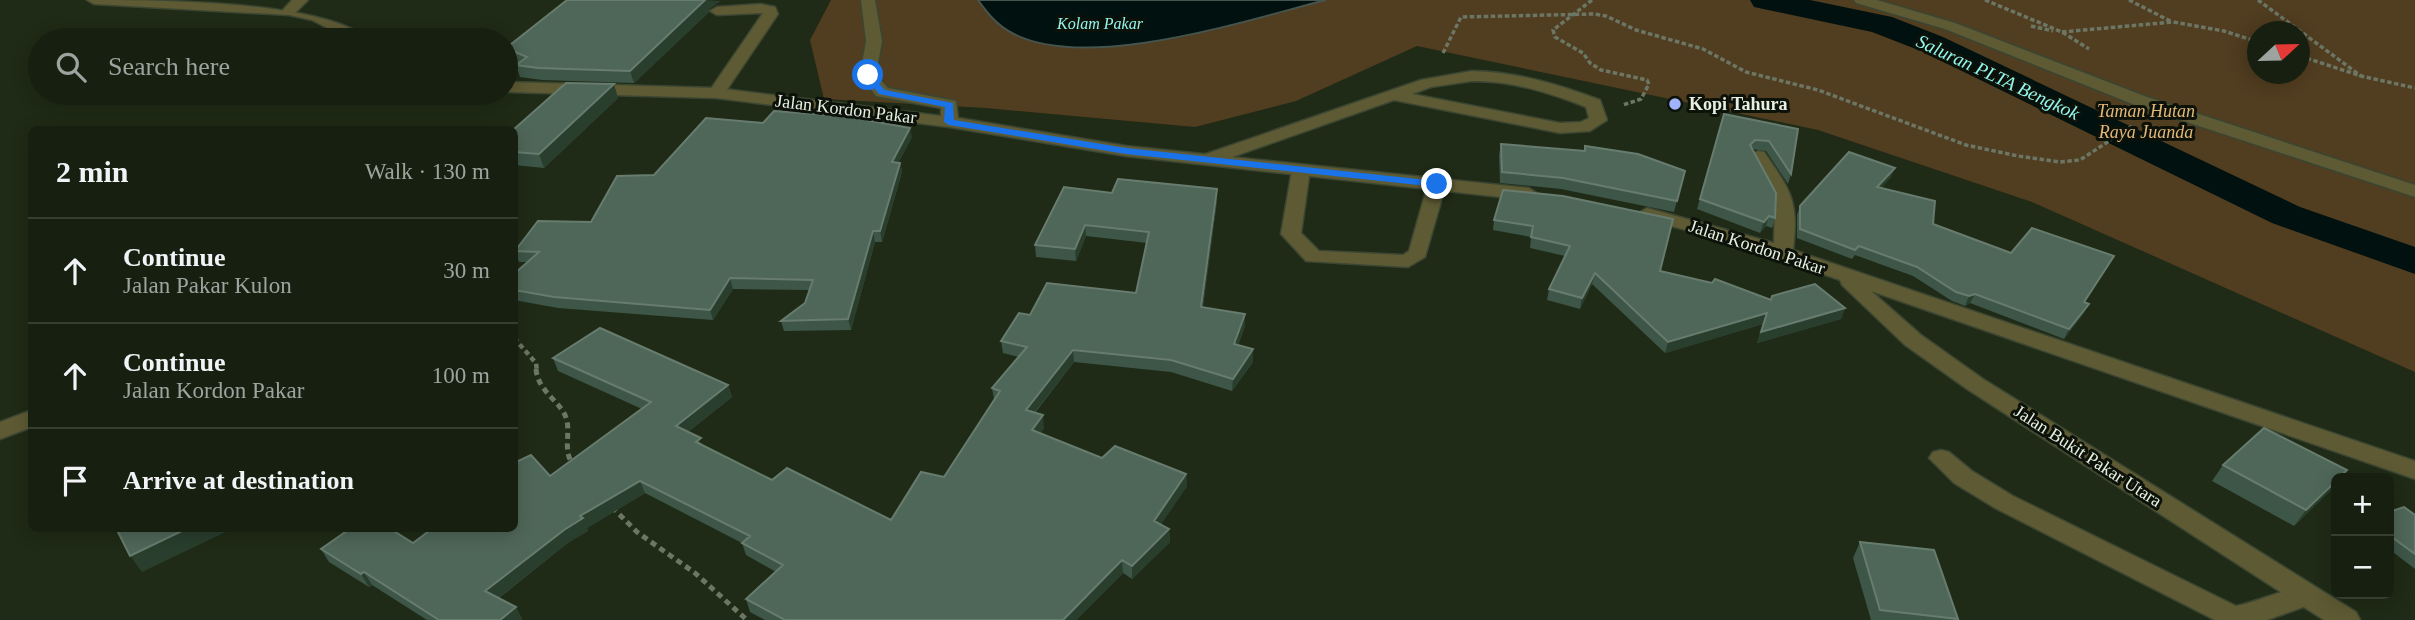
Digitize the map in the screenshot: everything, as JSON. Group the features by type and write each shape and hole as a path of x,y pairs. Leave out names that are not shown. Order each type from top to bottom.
{"street":[{"path":"94,0 289,11 316,16 339,28"},
{"path":"289,11 301,0"},
{"path":"868,0 874,41 868,75 882,92 950,105 949,122"},
{"path":"1861,0 1950,26 2141,101 2415,191"},
{"path":"716,93 770,14 769,10 761,8 717,11"},
{"path":"1209,159 1394,95 1449,77 1479,75 1537,82 1594,104 1598,120 1584,127 1560,128 1394,95"},
{"name":"Jalan Kordon Pakar","path":"518,87 716,93 949,122 1126,151 1547,196"},
{"path":"1758,156 1784,194 1788,211 1782,255"},
{"path":"1301,170 1291,233 1313,257 1408,261 1418,253 1437,184"},
{"name":"Jalan Kordon Pakar","path":"1635,212 1736,237 2415,470"},
{"name":"Jalan Bukit Pakar Utara","path":"1842,275 1913,340 1975,384 2346,620"},
{"path":"0,431 28,420"},
{"path":"1941,458 1963,477 2004,502 2235,619 2306,596"}],"path":[{"path":"1592,0 1553,30 1555,37 1583,53 1590,63 1601,70 1639,77 1647,80 1649,84 1641,99 1624,105 1594,104"},
{"path":"1984,0 2062,32"},
{"path":"2129,0 2173,22"},
{"path":"2258,0 2361,76"},
{"path":"1479,75 1440,61 1461,17 1577,13 1606,16 1636,30 1703,50 1746,72 1818,90 1966,145 2060,162 2080,160 2132,126"},
{"path":"2021,25 2062,32 2173,22 2224,31 2247,38"},
{"path":"2310,59 2361,76 2415,88"},
{"path":"518,343 536,363 537,378 544,390 567,418 568,458 575,466"},
{"path":"608,502 637,533 695,573 747,620"}],"green space":[{"name":"Taman Hutan Raya Juanda","path":"831,0 978,0 992,19 1050,44 1097,47 1183,37 1326,0 2415,0 2415,372 2032,202 1818,130 1417,46 1296,101 1195,127 986,108 824,99 810,40"}],"water":[{"name":"Kolam Pakar","path":"978,0 1326,0 1168,39 1082,48 1044,44 1012,33 993,19"}],"building":[{"path":"567,0 705,0 630,71 518,65 527,57 518,53 518,39"},
{"path":"566,83 614,84 539,154 518,152 518,126"},
{"path":"774,111 844,116 910,128 892,162 900,163 880,231 873,231 848,319 781,321 805,303 813,280 730,278 710,310 554,297 518,291 518,270 539,252 518,251 518,247 538,221 591,222 617,176 654,175 706,118 763,123"},
{"path":"1724,114 1798,129 1791,174 1769,141 1755,140 1750,145 1776,193 1775,218 1769,216 1764,222 1700,199"},
{"path":"1501,144 1585,151 1585,146 1638,154 1685,171 1677,201 1563,178 1502,172"},
{"path":"1849,152 1895,168 1877,187 1935,201 1933,224 2011,253 2032,228 2114,256 2084,302 2089,304 2069,329 1975,294 1969,296 1956,292 1917,267 1859,246 1855,250 1800,229 1800,206"},
{"path":"1118,179 1217,189 1201,307 1245,314 1234,344 1253,349 1233,379 1171,360 1073,350 1026,410 1043,415 1032,430 1102,458 1115,446 1186,474 1154,521 1169,529 1132,566 1122,560 1063,620 785,620 746,599 783,565 742,543 750,536 640,481 580,516 583,518 485,591 516,607 500,620 439,620 364,572 361,574 321,549 345,532 395,532 413,543 428,532 518,532 518,461 531,455 550,476 651,402 553,358 600,328 728,385 676,426 701,438 696,442 772,480 787,468 891,520 921,472 944,477 1000,391 992,388 1027,347 1001,341 1019,313 1030,315 1047,283 1136,293 1149,232 1085,225 1075,249 1035,245 1064,187 1112,193"},
{"path":"1503,190 1563,196 1673,219 1660,271 1712,283 1715,279 1771,300 1772,296 1815,284 1845,308 1761,332 1767,313 1668,342 1595,273 1582,298 1549,289 1570,246 1531,237 1533,226 1494,220"},
{"path":"2264,428 2347,470 2344,473 2331,473 2331,486 2306,510 2223,465"},
{"path":"2404,507 2415,515 2415,554 2394,539 2394,510"},
{"path":"118,532 180,532 130,556"},
{"path":"1860,542 1934,550 1958,619 1880,610"}],"waterway":[{"name":"Saluran PLTA Bengkok","path":"1765,0 1881,24 1932,44 2286,215 2415,261"}],"place":[{"name":"Kopi Tahura","path":"1675,104"}],"route":[{"path":"868,75 882,92 950,105 949,122 1126,151 1437,184"}]}
